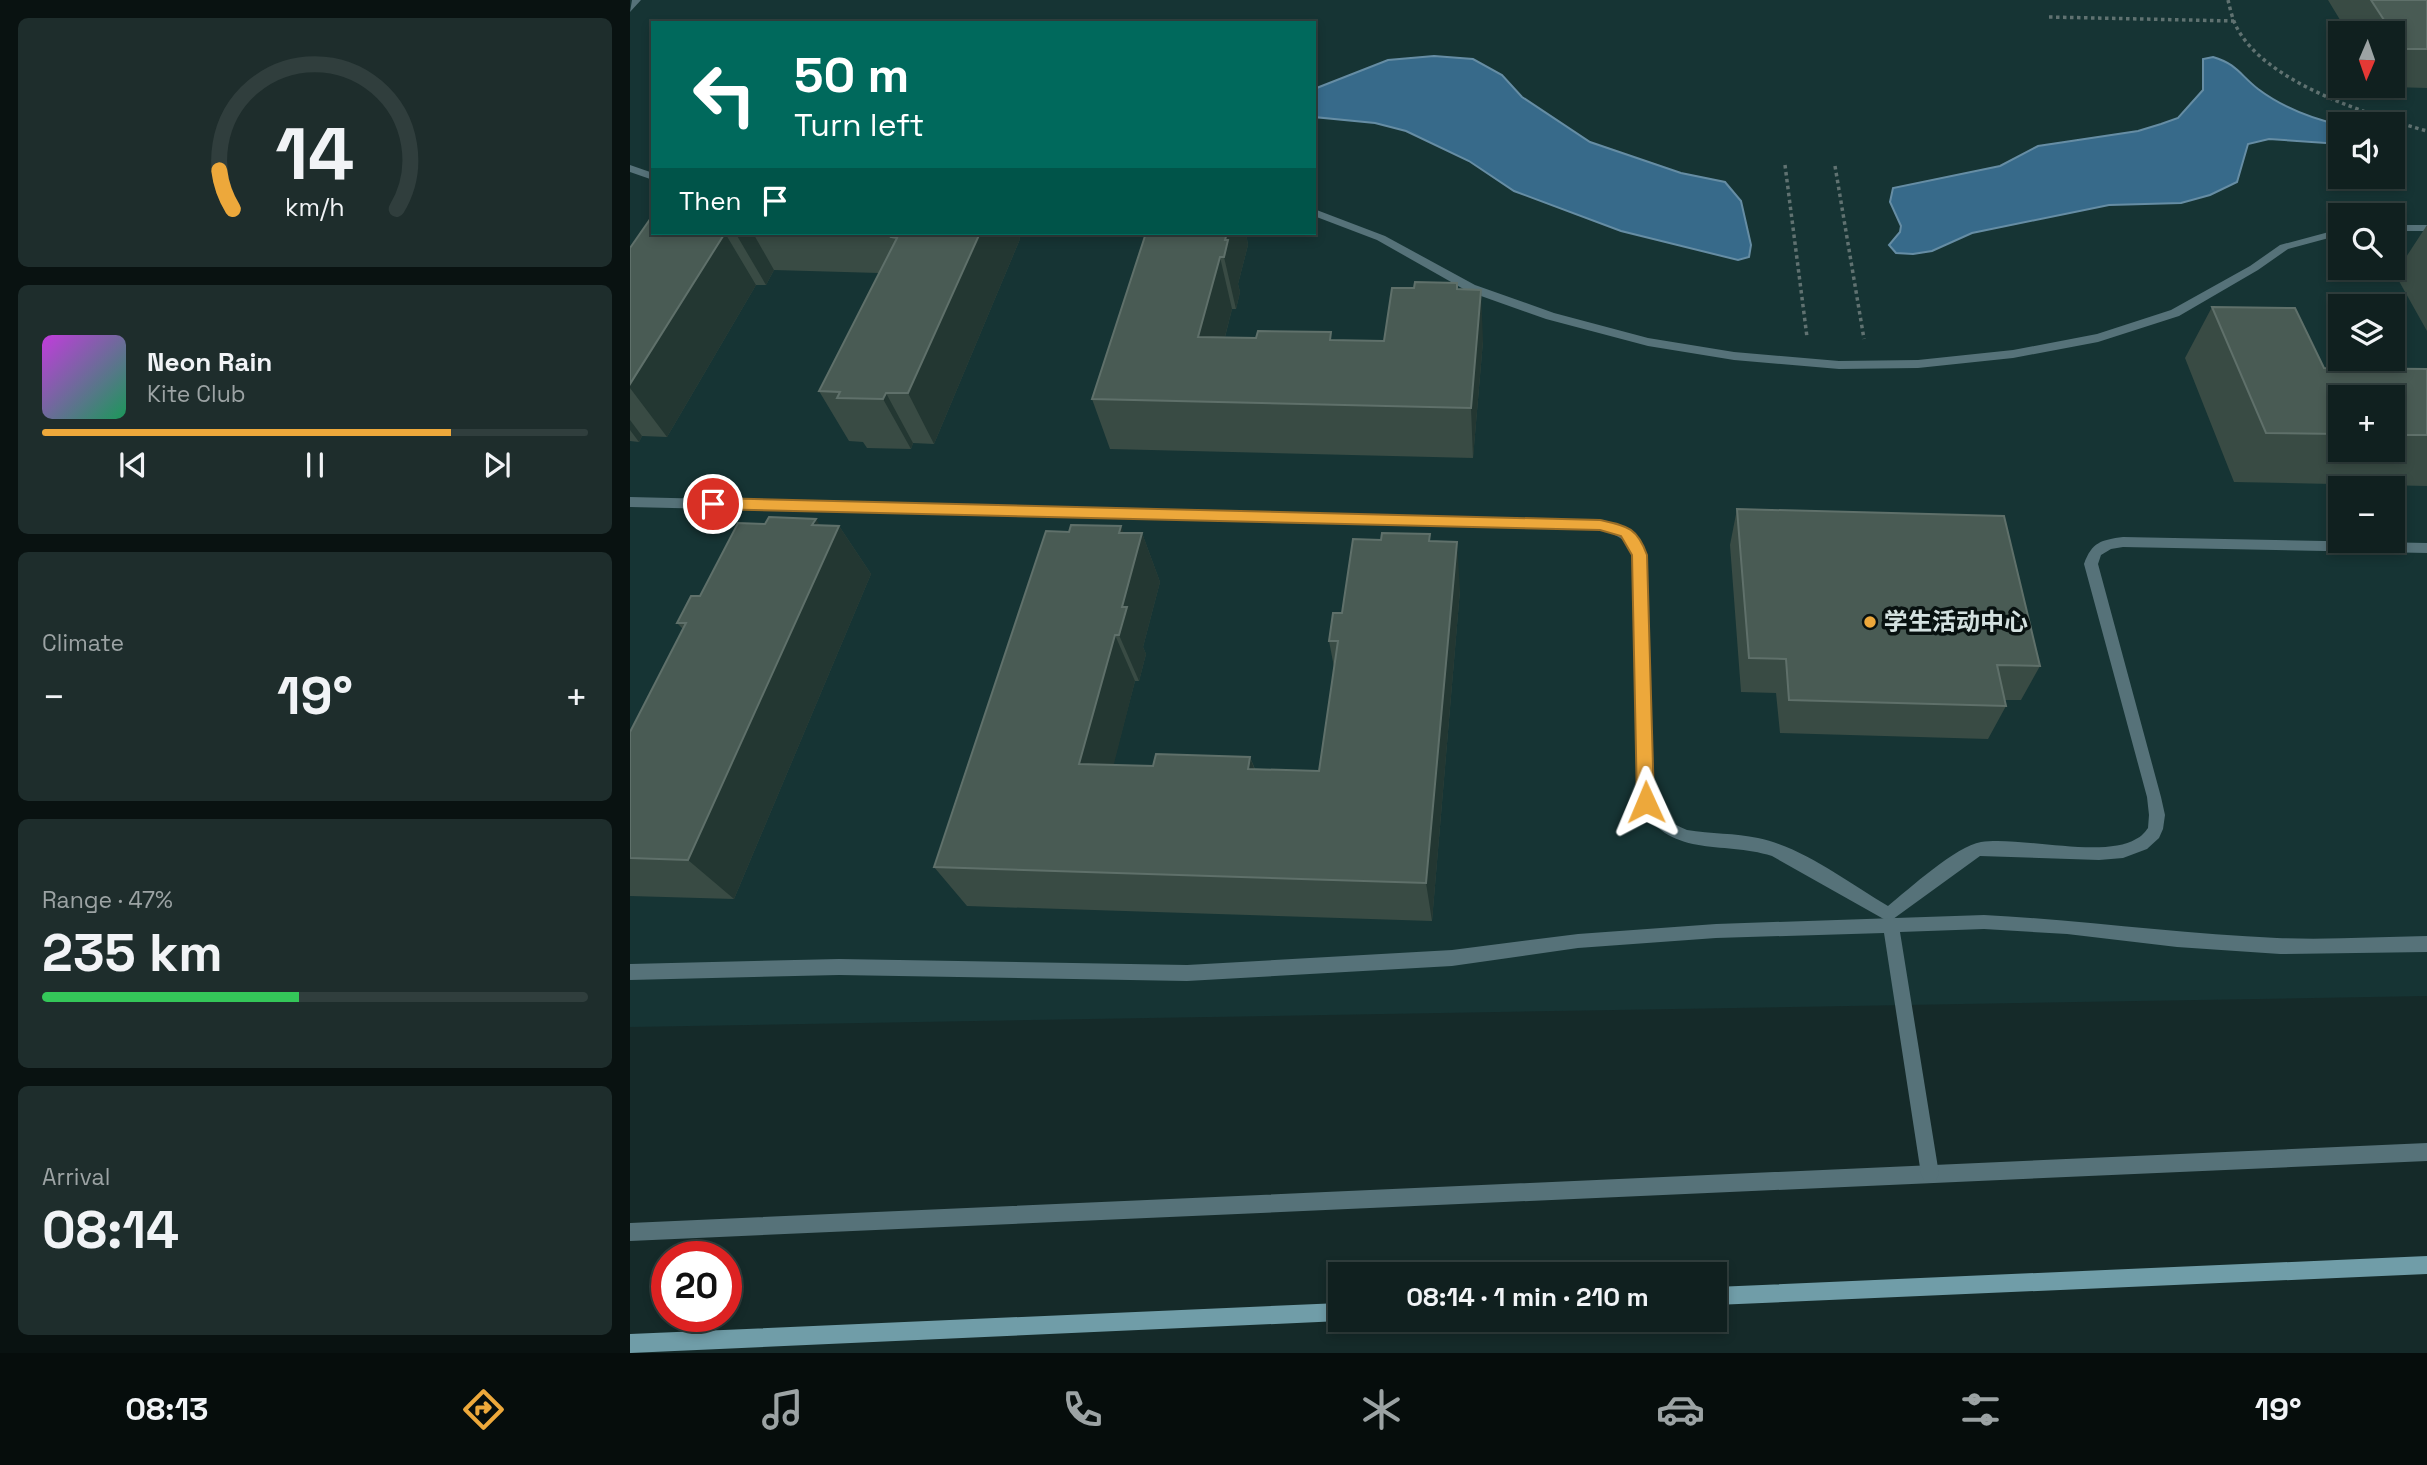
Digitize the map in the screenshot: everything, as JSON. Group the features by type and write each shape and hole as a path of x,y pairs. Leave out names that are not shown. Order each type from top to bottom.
{"main road":[{"path":"1727,1295 2427,1265"},
{"path":"630,1344 1328,1313"}],"street":[{"path":"630,9 637,0"},
{"path":"630,168 651,176"},
{"path":"1316,213 1381,237 1471,288 1550,316 1648,342 1734,356 1868,365 1918,364 2013,354 2098,338 2175,313 2255,268 2284,247 2328,235"},
{"path":"2405,228 2427,228"},
{"path":"630,502 1600,525 1626,531 1640,555 1646,802 1651,814 1671,830 1696,841 1758,843 1778,851 1890,920 1930,1174"},
{"path":"1890,920 1977,849 2118,852 2141,846 2155,832 2158,816 2154,797 2091,564 2095,551 2108,544 2123,542 2427,548"},
{"path":"630,972 839,967 1187,973 1452,958 1578,941 1890,920 2067,927 2177,940 2280,946 2427,944"},
{"path":"630,1232 2427,1152"}],"path":[{"path":"2228,0 2234,21 2259,53 2301,85 2358,111 2427,131"},
{"path":"2049,17 2234,21"},
{"path":"1785,165 1810,362"},
{"path":"1835,166 1868,365"}],"shaded area":[{"path":"630,0 2427,0 2427,996 630,1027"}],"water":[{"path":"1434,56 1473,59 1502,75 1522,97 1590,142 1681,173 1725,182 1741,201 1751,245 1749,257 1738,260 1621,231 1514,191 1469,161 1406,131 1375,123 1316,117 1316,88 1388,60"},
{"path":"2213,57 2221,60 2277,101 2328,121 2328,143 2269,139 2248,144 2237,182 2210,195 2181,203 2109,205 1972,233 1932,251 1913,254 1896,253 1889,245 1900,232 1901,226 1890,202 1893,188 2000,166 2038,146 2138,131 2178,118 2203,90 2203,59"}],"building":[{"path":"2371,0 2427,0 2427,49 2405,49 2405,21 2362,20 2384,20"},
{"path":"651,218 651,235 724,235 630,384 630,248"},
{"path":"979,235 908,393 886,393 883,399 837,398 840,392 819,391 897,238 891,237"},
{"path":"1145,235 1226,235 1225,240 1228,240 1224,257 1220,257 1198,337 1256,338 1258,331 1331,332 1330,340 1384,341 1392,288 1414,288 1415,282 1457,283 1457,289 1481,290 1471,408 1092,399"},
{"path":"2212,307 2295,308 2324,368 2328,368 2328,371 2427,369 2427,435 2405,435 2405,385 2328,385 2328,434 2266,433"},
{"name":"学生活动中心","path":"1737,509 2004,516 2040,666 1997,665 2006,706 1789,700 1786,659 1749,658"},
{"path":"769,517 816,519 812,525 839,526 688,860 630,858 630,732 686,623 677,623 691,596 700,596 738,523 765,524"},
{"path":"1071,525 1121,526 1119,533 1142,533 1122,607 1127,607 1119,635 1115,635 1079,764 1153,766 1156,754 1250,757 1248,769 1319,771 1338,641 1329,641 1333,613 1342,613 1353,539 1381,540 1382,533 1430,534 1429,541 1457,542 1426,883 934,867 1046,531 1069,532"}],"place":[{"name":"学生活动中心","path":"1870,622"}],"route":[{"path":"713,504 1600,525 1626,531 1640,555 1646,802"}]}
